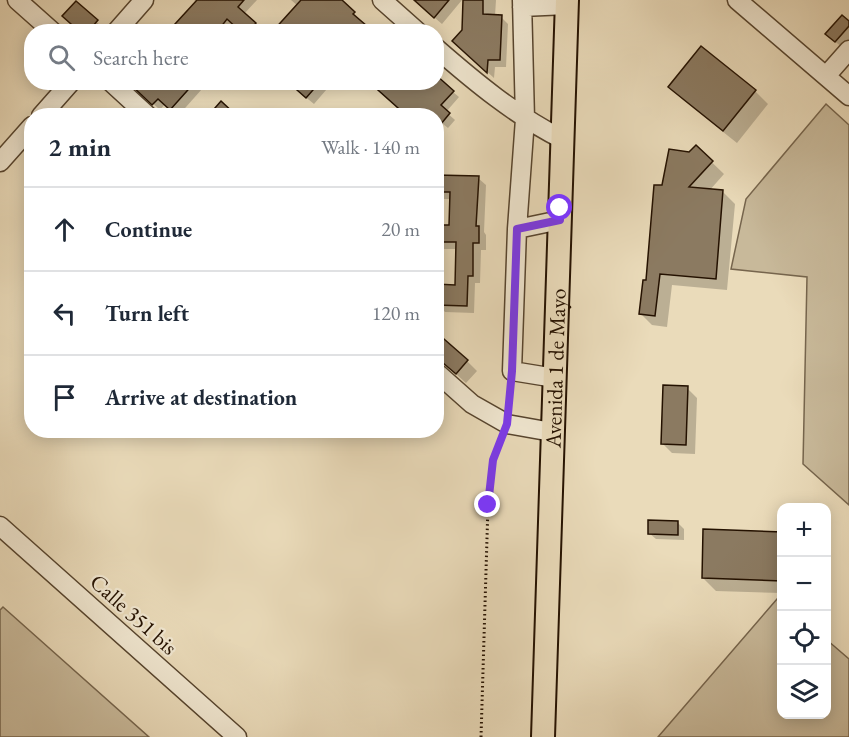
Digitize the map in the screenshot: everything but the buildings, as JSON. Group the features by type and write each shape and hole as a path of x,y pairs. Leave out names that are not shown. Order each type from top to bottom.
{"main road":[{"name":"Avenida 1 de Mayo","path":"543,737 567,2"}],"street":[{"path":"17,0 44,24"},
{"path":"123,24 144,0"},
{"path":"382,0 409,24"},
{"path":"737,0 849,96"},
{"path":"555,378 512,371 517,229 525,119 522,4 567,2"},
{"path":"826,76 849,50"},
{"path":"444,55 525,119 562,139"},
{"path":"48,108 63,90"},
{"path":"120,90 139,108"},
{"path":"0,162 24,135"},
{"path":"517,229 560,220"},
{"path":"444,379 472,404 507,424 552,432"},
{"name":"Calle 351 bis","path":"0,526 237,737"}],"path":[{"path":"481,737 488,505 493,460 507,424 512,371"}],"shaded area":[{"path":"826,104 849,125 849,505 803,464 807,277 731,269 746,199"},
{"path":"777,599 777,719 831,719 831,643 849,659 849,737 658,737"},
{"path":"3,607 149,737 0,737 0,610"}],"route":[{"path":"488,505 493,460 507,424 512,371 517,229 560,220 560,208"}]}
